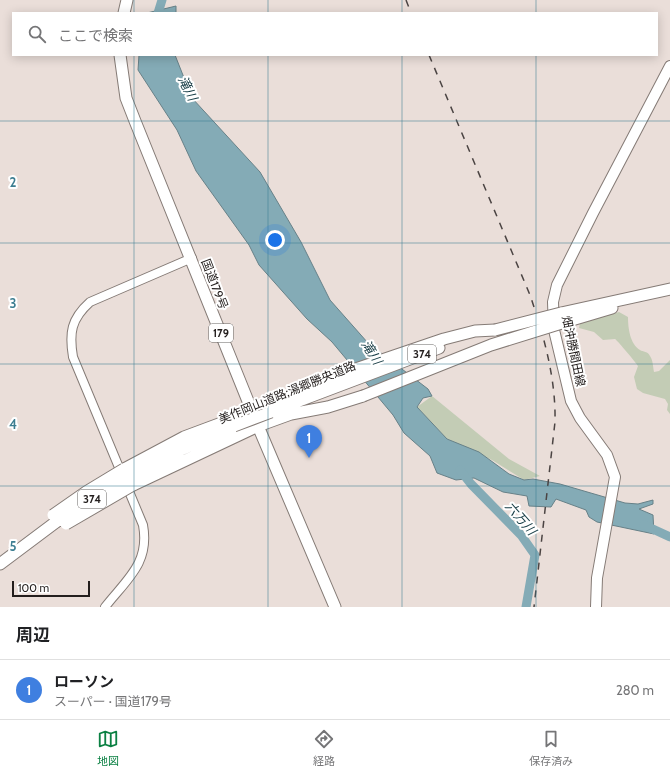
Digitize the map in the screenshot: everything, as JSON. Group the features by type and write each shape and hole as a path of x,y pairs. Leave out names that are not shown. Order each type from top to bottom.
{"highway":[{"path":"124,12 128,0"},
{"name":"国道179号","path":"120,56 126,98 192,258 258,426 335,607"},
{"path":"129,477 291,414 328,407 363,396 563,318 670,290"},
{"name":"美作岡山道路;湯郷勝央道路","path":"5,561 56,522 129,477 180,450 234,426 271,412 347,377 494,330 563,318"},
{"path":"129,477 184,437 252,410 347,377"}],"main road":[{"name":"畑沖勝間田線","path":"596,607 597,578 615,477 612,465 571,401 554,330 552,318 553,302 557,285 670,66"}],"street":[{"path":"105,607 139,563 144,552 145,536 143,524 73,357 70,339 74,323 82,309 90,302 192,258"}],"green space":[{"path":"619,312 628,317 629,331 632,340 640,350 649,354 654,372 659,371 670,360 670,414 667,410 668,404 665,399 643,393 637,389 634,377 638,366 615,339 603,340 594,332 579,328 580,323"},
{"path":"432,396 509,459 540,476 524,480 492,460 447,439 417,407"}],"water":[{"path":"176,6 176,12 151,12"},
{"path":"139,56 175,56 192,98 260,172 301,242 330,300 368,343 428,389 432,396 423,398 417,407 447,439 479,452 509,474 524,480 533,479 560,484 625,503 638,504 653,500 653,504 639,509 653,515 654,534 597,522 589,517 586,510 556,499 551,507 529,506 527,496 503,492 474,478 456,480 437,473 430,456 404,433 393,415 332,342 307,319 259,265 249,245 196,171 177,130 138,70"}],"waterway":[{"name":"滝川","path":"158,12 162,0"},
{"name":"六万川","path":"460,470 471,484 521,535 535,555 526,607"},
{"name":"滝川","path":"644,525 670,537"}],"railway":[{"path":"406,0 411,12"},
{"path":"429,56 530,295 548,358 555,406 555,422 534,607"}],"place":[{"name":"ローソン","path":"309,458"}]}
